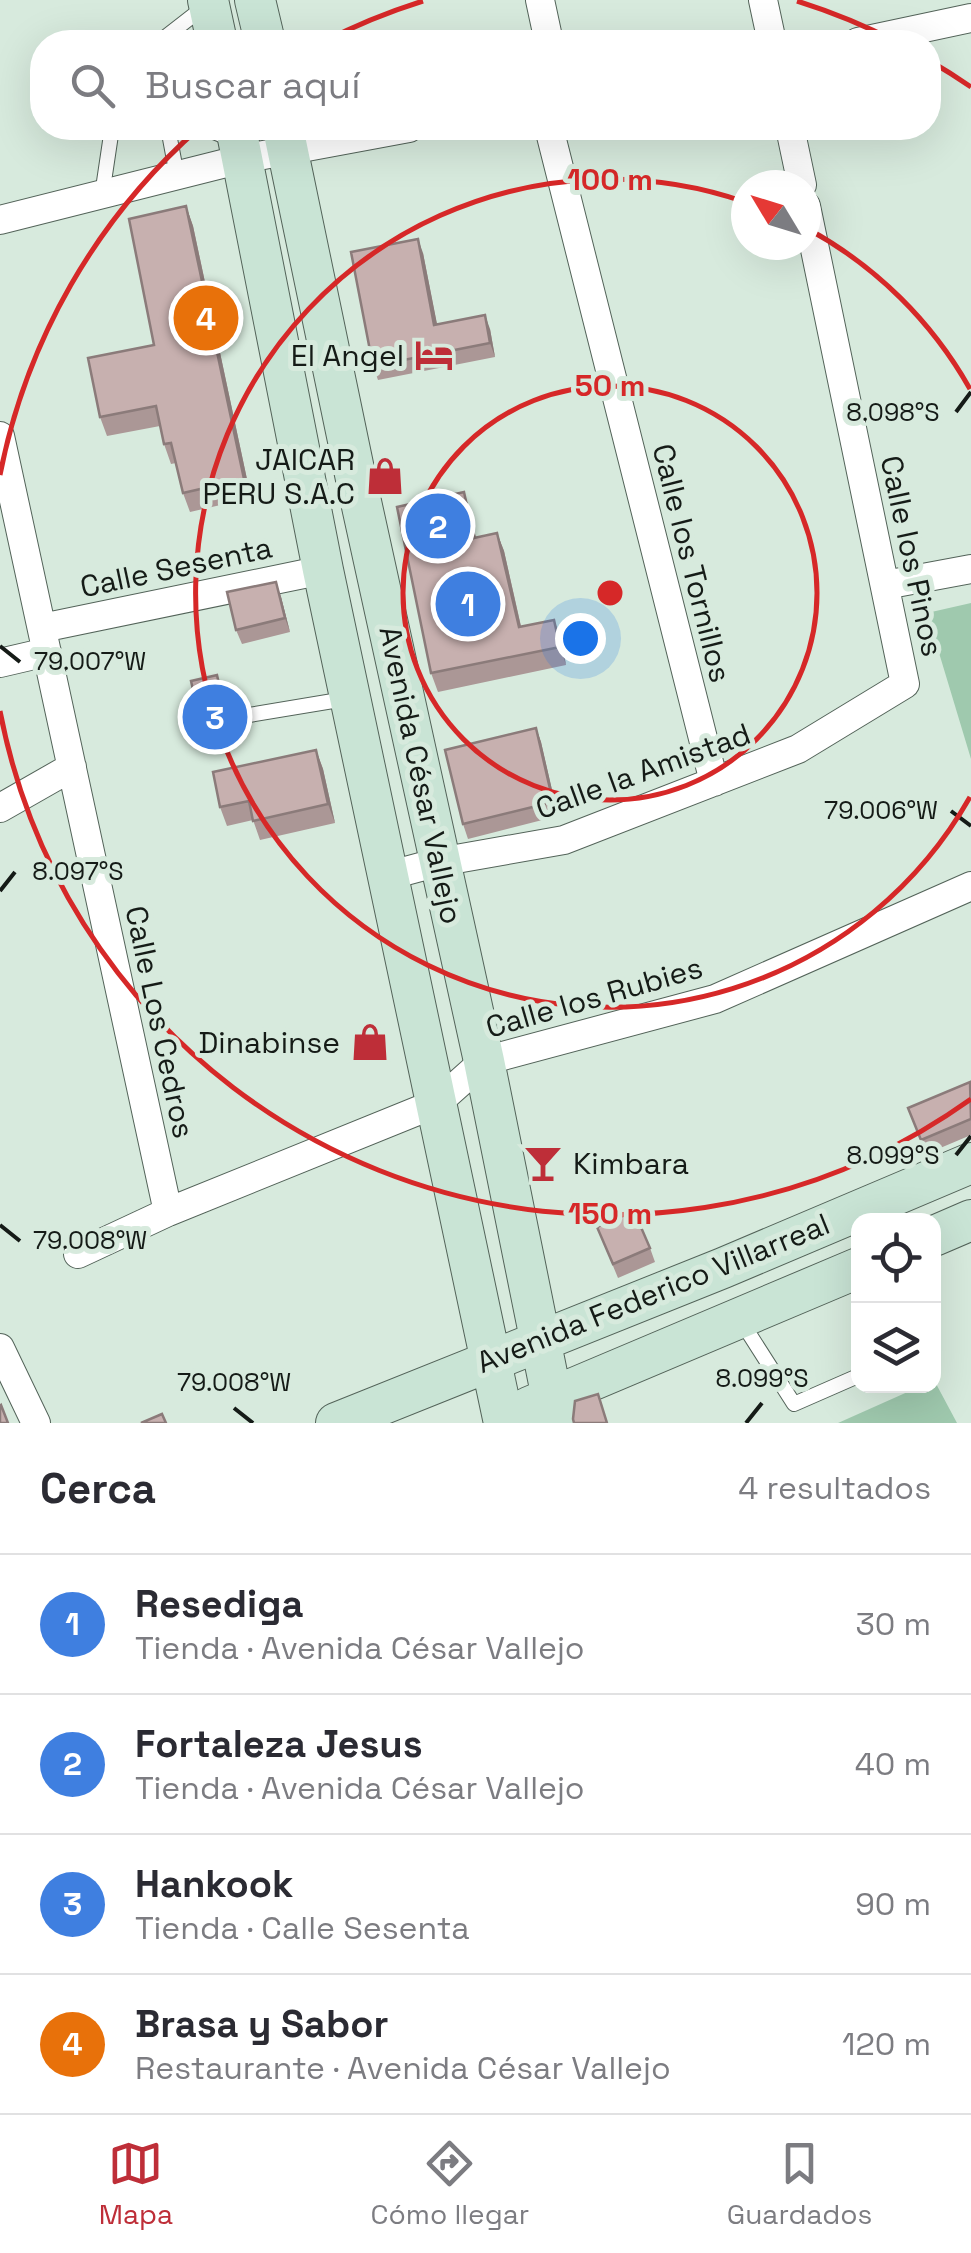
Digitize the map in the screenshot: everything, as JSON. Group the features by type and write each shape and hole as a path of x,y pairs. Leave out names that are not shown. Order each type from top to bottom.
{"main road":[{"path":"256,0 262,30"},
{"name":"Avenida César Vallejo","path":"230,140 491,1358 498,1421"},
{"name":"Avenida César Vallejo","path":"285,140 484,1060 554,1411"},
{"path":"307,488 356,480"},
{"path":"351,698 402,688"},
{"name":"Avenida Federico Villarreal","path":"336,1423 723,1268 971,1163"},
{"path":"941,1233 971,1220"},
{"path":"723,1268 740,1319"},
{"name":"Avenida Federico Villarreal","path":"498,1421 554,1411 740,1319 851,1271"}],"street":[{"path":"540,0 546,30"},
{"path":"763,0 769,30"},
{"path":"914,30 971,18"},
{"path":"0,220 177,176 229,140"},
{"name":"Calle los Tornillos","path":"551,140 714,782"},
{"path":"793,140 799,170"},
{"name":"Calle los Pinos","path":"817,260 905,684"},
{"name":"Calle Los Cedros","path":"1,449 168,1212"},
{"path":"884,585 971,568"},
{"name":"Calle Sesenta","path":"0,663 44,640 323,570"},
{"name":"Calle la Amistad","path":"387,876 439,862 564,840 798,749 905,684"},
{"path":"0,808 72,767"},
{"name":"Calle los Rubies","path":"78,1254 168,1212 437,1103 484,1060 715,999 971,886"},
{"path":"0,1348 36,1423"}],"lane":[{"path":"183,30 211,15"},
{"path":"102,195 110,140"},
{"path":"170,140 177,176"},
{"path":"237,717 351,698"},
{"path":"740,1319 794,1404 851,1379"}],"green space":[{"path":"971,603 971,759 927,613"},
{"path":"905,1393 941,1393 957,1423 838,1423"}],"building":[{"path":"186,206 244,479 183,493 171,443 164,444 156,406 100,417 88,358 154,345 129,219"},
{"path":"418,239 434,325 485,315 490,343 373,366 351,252"},
{"path":"464,492 474,538 497,533 519,627 554,620 560,647 431,673 397,507"},
{"path":"276,582 285,618 236,630 227,592"},
{"path":"217,675 228,724 202,730 191,681"},
{"path":"536,728 553,802 463,824 445,750"},
{"path":"316,750 328,804 253,821 249,801 220,807 213,772"},
{"path":"970,1082 971,1119 921,1140 908,1108"},
{"path":"634,1211 650,1248 613,1264 597,1227"},
{"path":"598,1394 607,1423 574,1423 575,1401"},
{"path":"1,1405 8,1423 0,1423"},
{"path":"162,1414 166,1423 141,1423"}],"place":[{"name":"Brasa y Sabor","path":"206,318"},
{"name":"El Angel","path":"434,355"},
{"name":"JAICAR PERU S.A.C","path":"385,476"},
{"name":"Fortaleza Jesus","path":"438,526"},
{"name":"Resediga","path":"468,604"},
{"name":"Hankook","path":"215,717"},
{"name":"Dinabinse","path":"370,1042"},
{"name":"Kimbara","path":"543,1163"}]}
